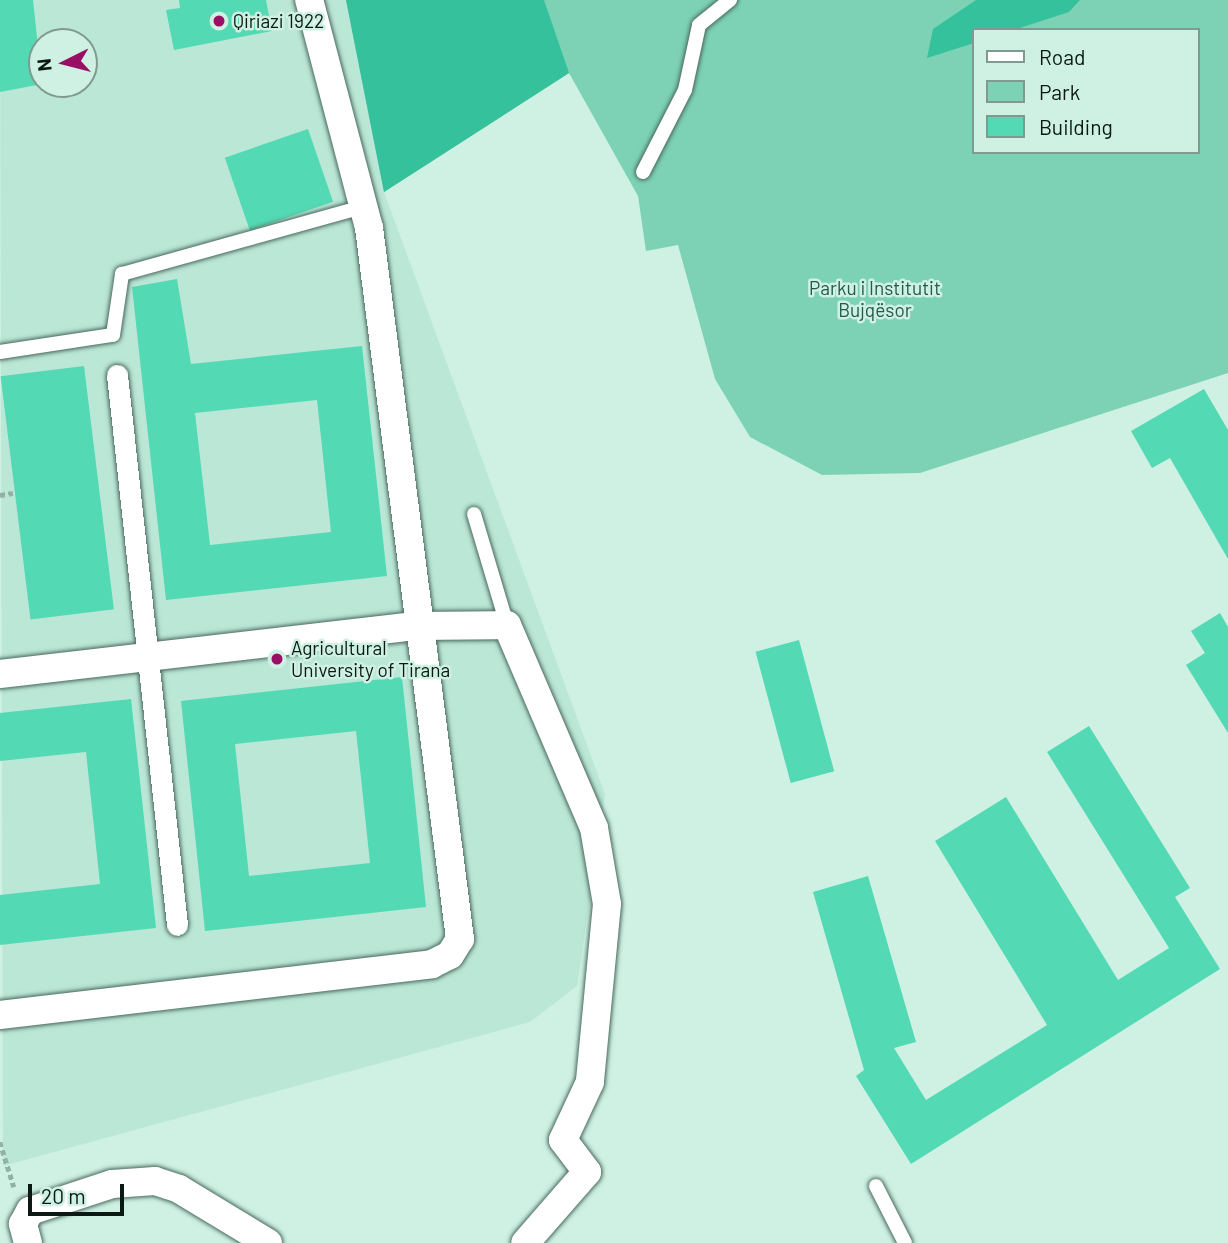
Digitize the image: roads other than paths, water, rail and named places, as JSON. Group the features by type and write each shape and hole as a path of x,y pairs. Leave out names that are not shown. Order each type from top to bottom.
{"street":[{"path":"0,1015 432,964 450,955 460,939 362,207 309,0"},
{"path":"117,375 177,925"},
{"path":"0,674 417,626 507,625 594,828 607,916 590,1082 563,1140 587,1172 525,1243"},
{"path":"28,1243 23,1224 30,1211 112,1184 155,1181 179,1188 268,1243"}],"lane":[{"path":"643,172 685,90 699,25 730,0"},
{"path":"0,352 113,335 122,274 362,207"},
{"path":"474,513 507,625"},
{"path":"876,1186 905,1243"}],"place":[{"name":"Qiriazi 1922","path":"219,21"},
{"name":"Agricultural University of Tirana","path":"277,659"}],"park label":[{"name":"Parku i Institutit Bujqësor","path":"875,299"}]}
